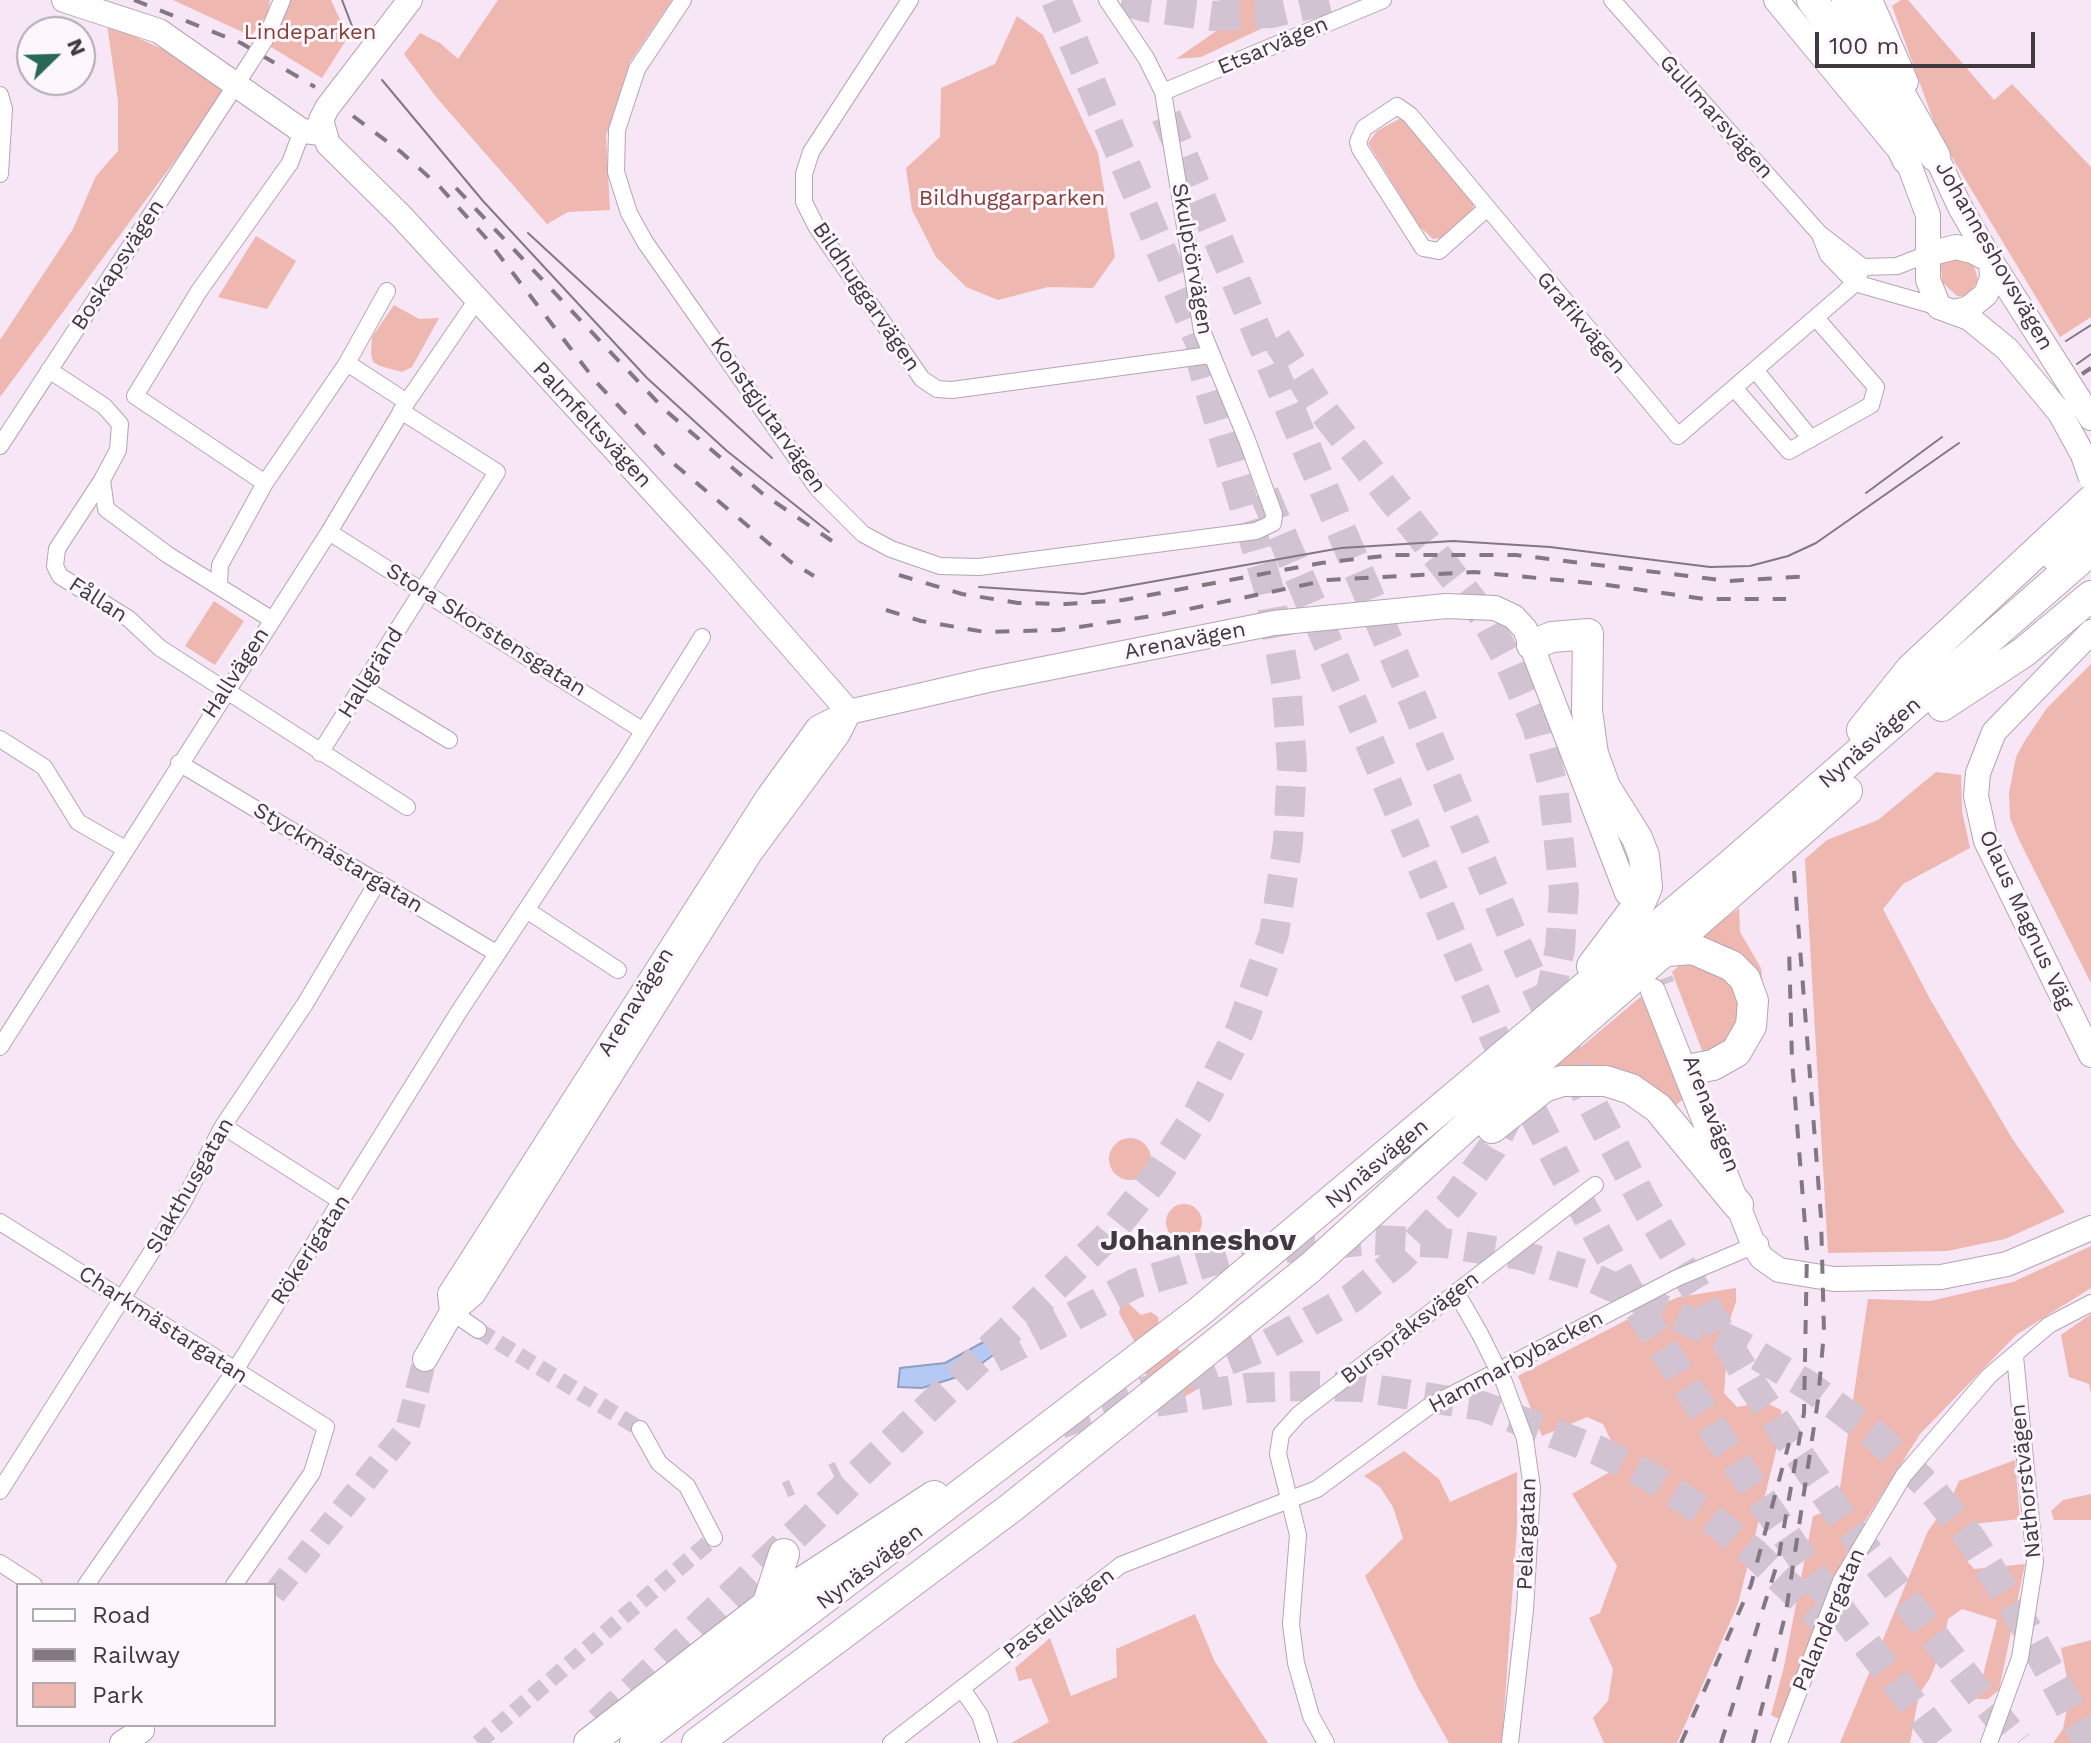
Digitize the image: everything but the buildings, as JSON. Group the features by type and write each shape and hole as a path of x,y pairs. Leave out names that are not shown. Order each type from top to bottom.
{"highway":[{"path":"1812,0 1856,59 1882,103 1921,158"},
{"path":"1847,0 1921,158"},
{"path":"1862,730 1911,669 2091,501"},
{"path":"1517,1046 1600,957 1862,730 2080,536 2091,522"},
{"name":"Nynäsvägen","path":"635,1743 1199,1312 1517,1046 2091,550"},
{"name":"Nynäsvägen","path":"697,1743 1012,1507 1310,1268 1534,1065 2091,576"},
{"path":"1942,706 2024,652 2091,596"},
{"path":"1528,647 1552,637 1588,634 1587,711 1593,754 1611,799 1637,838 1647,874 1641,901 1600,957"},
{"path":"1667,951 1693,949 1732,966 1745,979 1753,1001 1751,1026 1736,1052 1713,1065 1693,1069"},
{"path":"1310,1268 1375,1228 1522,1104 1544,1087 1562,1081 1606,1081 1631,1089 1658,1108 1738,1205"},
{"path":"589,1743 767,1605 1078,1405"},
{"path":"620,1743 754,1635 784,1554"}],"main road":[{"name":"Palmfeltsvägen","path":"64,0 104,10 159,31 244,73 317,136 401,216 719,563 849,712"},
{"path":"317,136 327,108 410,0"},
{"name":"Johanneshovsvägen","path":"1776,0 1921,158 2091,418"},
{"name":"Johanneshovsvägen","path":"1870,0 1921,158 1928,215 1928,254"},
{"path":"1956,247 1991,261 1992,278 1986,294 1969,308 1946,309 1928,280 1928,254 1956,247"},
{"name":"Johanneshovsvägen","path":"1946,309 1980,325 2019,361 2060,413 2087,466"},
{"name":"Arenavägen","path":"425,1359 452,1312 450,1294 768,797 818,728 849,712 988,680 1274,623 1446,606 1495,608 1514,617 1525,629 1528,647 1624,896"},
{"name":"Olaus Magnus Väg","path":"2086,646 2017,726 2002,749 1992,789 1996,824 2091,1022"},
{"name":"Olaus Magnus Väg","path":"2086,646 1994,732 1978,773 1976,796 1986,841 2091,1055"},
{"name":"Arenavägen","path":"1658,988 1693,1069 1759,1243 1738,1205 1658,988"},
{"path":"1759,1243 1789,1260 1816,1266 1940,1266 2003,1252 2091,1211"},
{"path":"1759,1243 1771,1265 1800,1275 1834,1279 1941,1277 2007,1264 2091,1228"}],"street":[{"name":"Boskapsvägen","path":"0,446 244,73 266,38 282,0"},
{"name":"Konstgjutarvägen","path":"683,0 637,69 622,108 615,151 621,192 645,242 818,489 863,534 891,549 940,566 979,567 1256,531 1273,523"},
{"name":"Bildhuggarvägen","path":"910,0 811,152 804,174 804,202 816,226 922,379 937,389 952,390 1210,355"},
{"name":"Skulptörvägen","path":"1107,0 1146,58 1163,92 1188,262 1210,355 1247,440 1274,514 1273,523"},
{"name":"Etsarvägen","path":"1163,92 1383,0"},
{"name":"Gullmarsvägen","path":"1612,0 1819,233 1863,267"},
{"path":"0,95 4,109 0,174"},
{"name":"Grafikvägen","path":"1486,209 1439,251 1423,248 1360,149 1358,142 1364,128 1397,106 1403,109 1678,436 1735,389"},
{"path":"265,483 135,396 199,291 290,163 317,136"},
{"name":"Gullmarsvägen","path":"1819,233 1828,255 1855,283"},
{"path":"1816,318 1876,387 1871,405 1789,451 1735,389 1855,283 1863,267 1897,266 1928,254"},
{"path":"1855,283 1946,309"},
{"path":"219,584 220,565 265,483 347,363 387,291"},
{"name":"Hallvägen","path":"0,1047 329,532 404,406 476,301"},
{"path":"347,363 404,406"},
{"name":"Fållan","path":"49,370 104,406 120,424 118,450 57,549 55,566 60,576 129,619 160,648 407,807"},
{"path":"1756,371 1811,439"},
{"name":"Hallgränd","path":"320,753 497,472 404,406"},
{"path":"102,480 106,509 168,555 271,619"},
{"name":"Stora Skorstensgatan","path":"329,532 642,730"},
{"name":"Rökerigatan","path":"87,1583 234,1372 496,953 528,911 702,637"},
{"path":"362,687 449,740"},
{"path":"0,739 44,767 78,822 125,849"},
{"name":"Styckmästargatan","path":"179,763 496,953"},
{"name":"Slakthusgatan","path":"0,1491 182,1204 223,1126 305,1004 378,881"},
{"path":"528,911 618,970"},
{"path":"223,1126 342,1202"},
{"name":"Burspråksvägen","path":"1290,1498 1278,1454 1281,1434 1299,1414 1595,1185"},
{"name":"Charkmästargatan","path":"0,1222 234,1372 326,1427 312,1473 235,1583"},
{"name":"Hammarbybacken","path":"1290,1498 1317,1489 1428,1407 1677,1278 1759,1243"},
{"name":"Pelargatan","path":"1456,1292 1513,1402 1529,1460 1531,1512 1510,1743"},
{"name":"Palandergatan","path":"1779,1743 1841,1581 1904,1475 1944,1424 1989,1376 2049,1325 2091,1303"},
{"path":"452,1312 478,1330"},
{"name":"Nathorstvägen","path":"1989,1743 2020,1658 2035,1562 2015,1356"},
{"path":"640,1429 659,1463 687,1486 714,1538"},
{"path":"1290,1498 1298,1535 1291,1624 1296,1663 1311,1716 1326,1743"},
{"name":"Pastellvägen","path":"891,1743 1056,1612 1121,1565 1290,1498"},
{"path":"0,1563 31,1583"},
{"path":"965,1687 980,1715 989,1743"}],"green space":[{"path":"173,0 270,0 268,14 251,36"},
{"name":"Lindeparken","path":"290,0 331,0 348,37 322,78 271,47"},
{"path":"498,0 672,0 630,62 606,136 610,210 568,212 547,224 437,98 404,54 420,33 440,43 458,59"},
{"path":"1219,0 1258,0 1267,26 1201,57 1176,59 1232,20"},
{"path":"1901,0 1908,0 1994,100 2012,84 2091,167 2091,317 2060,337 1939,136 1892,6"},
{"name":"Bildhuggarparken","path":"1017,16 1043,35 1098,153 1115,257 1093,288 1048,287 998,300 966,287 936,257 912,210 906,168 940,137 941,88 995,64"},
{"path":"107,24 171,53 225,93 0,397 0,340 73,229 96,176 118,151 118,101"},
{"path":"1403,117 1474,202 1473,210 1441,238 1433,239 1419,226 1368,143 1377,131"},
{"path":"256,236 296,261 267,309 218,297"},
{"path":"1948,256 1969,260 1975,269 1978,280 1968,296 1957,296 1942,282 1941,263"},
{"path":"394,305 419,319 439,318 412,367 402,372 373,362 371,353 372,337"},
{"path":"214,601 244,621 215,665 185,646"},
{"path":"2091,664 2091,983 2020,842 2010,818 2009,793 2016,757 2024,742 2047,708"},
{"path":"1936,772 1961,775 1962,811 1970,848 1903,884 1883,909 1930,999 2013,1140 2065,1212 2005,1239 1947,1251 1828,1253 1805,859 1827,840 1878,820"},
{"path":"1739,908 1740,932 1761,968 1764,995 1700,942 1704,935"},
{"path":"1685,961 1738,983 1737,1035 1703,1053 1672,972"},
{"path":"1644,994 1683,1099 1672,1109 1555,1065 1575,1044 1580,1048"},
{"path":"1130,1138 1145,1144 1151,1159 1145,1174 1130,1180 1115,1174 1109,1159 1115,1144"},
{"path":"1184,1204 1197,1209 1202,1222 1197,1235 1184,1240 1171,1235 1166,1222 1171,1209"},
{"path":"2091,1246 2091,1288 2016,1335 1920,1434 1853,1540 1832,1584 1779,1719 1771,1715 1784,1667 1813,1516 1837,1508 1868,1299 1930,1301 2013,1282"},
{"path":"1736,1288 1736,1302 1729,1322 1724,1393 1737,1407 1765,1402 1781,1410 1782,1427 1738,1604 1677,1743 1604,1743 1593,1718 1608,1701 1613,1669 1589,1618 1600,1613 1617,1566 1572,1494 1608,1473 1620,1459 1603,1424 1587,1417 1542,1436 1518,1376 1644,1311 1679,1297"},
{"path":"1121,1303 1128,1303 1141,1315 1151,1312 1158,1317 1159,1328 1204,1378 1203,1386 1167,1407 1159,1407 1158,1397 1137,1357 1139,1350 1119,1313"},
{"path":"2091,1314 2091,1395 2089,1384 2069,1377 2061,1335"},
{"path":"1404,1451 1439,1479 1450,1502 1517,1472 1517,1526 1502,1743 1449,1743 1417,1686 1365,1576 1403,1538 1393,1507 1380,1487 1364,1476"},
{"path":"2015,1460 2020,1519 1972,1524 1965,1532 1968,1562 1974,1569 2025,1564 1999,1690 1988,1699 1977,1699 1997,1620 1962,1609 1948,1619 1943,1646 1930,1678 1919,1694 1910,1743 1840,1743 1928,1531 1951,1499 1959,1481"},
{"path":"2091,1494 2091,1520 2054,1520 2051,1511 2063,1500"},
{"path":"1195,1614 1215,1662 1268,1743 1011,1743 1049,1722 1031,1678 1019,1681 1015,1668 1050,1638 1071,1696 1117,1677 1116,1649"},
{"path":"2091,1640 2091,1743 2053,1743 2063,1729 2070,1694 2061,1648"}],"water":[{"path":"989,1339 996,1353 967,1374 922,1388 898,1387 900,1368 945,1363"}],"tunnel":[{"path":"1056,0 1209,364"},
{"path":"1122,0 1145,7 1213,16 1271,13 1329,0"},
{"path":"1166,116 1512,934 1582,1085 1645,1205 1754,1388 1846,1524 2018,1743"},
{"path":"1276,338 1317,403 1484,616 1510,664 1537,726 1553,786 1564,892 1560,948 1546,1016"},
{"path":"599,1722 1108,1236 1155,1178 1198,1113 1241,1028 1274,934 1288,842 1292,763 1286,682 1269,590 1197,347"},
{"path":"1264,493 1496,1040 1563,1172 1637,1306 1720,1439 1819,1583 1943,1743"},
{"path":"1648,946 1663,985"},
{"path":"1060,1424 1263,1347 1352,1298 1400,1259 1451,1204 1492,1148 1513,1106"},
{"path":"994,1358 1134,1284 1242,1252 1372,1240 1444,1243 1520,1255 1589,1276 1740,1345 1809,1386 1876,1436 1931,1489 1972,1540 2020,1617 2089,1743"},
{"path":"478,1330 640,1429"},
{"path":"276,1592 407,1429 425,1359"},
{"path":"1156,1402 1246,1388 1303,1386 1360,1387 1482,1406 1597,1450 1649,1476 1702,1511 1754,1553 1840,1636"},
{"path":"832,1472 838,1469"},
{"path":"785,1490 792,1487"},
{"path":"478,1743 714,1538"}],"tram line":[{"path":"342,0 352,26"},
{"path":"382,80 483,201 647,378 727,451 829,532"},
{"path":"528,233 772,458"},
{"path":"2066,341 2091,325"},
{"path":"2077,364 2091,354"},
{"path":"1866,493 1942,437"},
{"path":"979,587 1083,594 1341,548 1453,541 1550,547 1710,567 1750,566 1788,556 1816,543 1959,443"}],"railway":[{"path":"134,0 241,43 315,87"},
{"path":"353,116 401,152 440,187 486,238 597,383 668,459 791,562 814,576"},
{"path":"456,188 665,410 763,494 832,541"},
{"path":"2082,374 2091,368"},
{"path":"899,575 962,594 1018,603 1066,604 1123,600 1321,563 1392,555 1516,555 1729,581 1812,576"},
{"path":"886,610 921,621 985,632 1059,630 1165,614 1328,580 1474,572 1601,584 1704,599 1786,599"},
{"path":"1753,1743 1786,1612 1818,1400 1824,1332 1821,1217 1794,871"},
{"path":"1721,1743 1778,1561 1804,1413 1807,1250 1792,1060 1789,947"},
{"path":"1681,1743 1751,1585 1789,1443"}],"district":[{"name":"Johanneshov","path":"1198,1241"}]}
